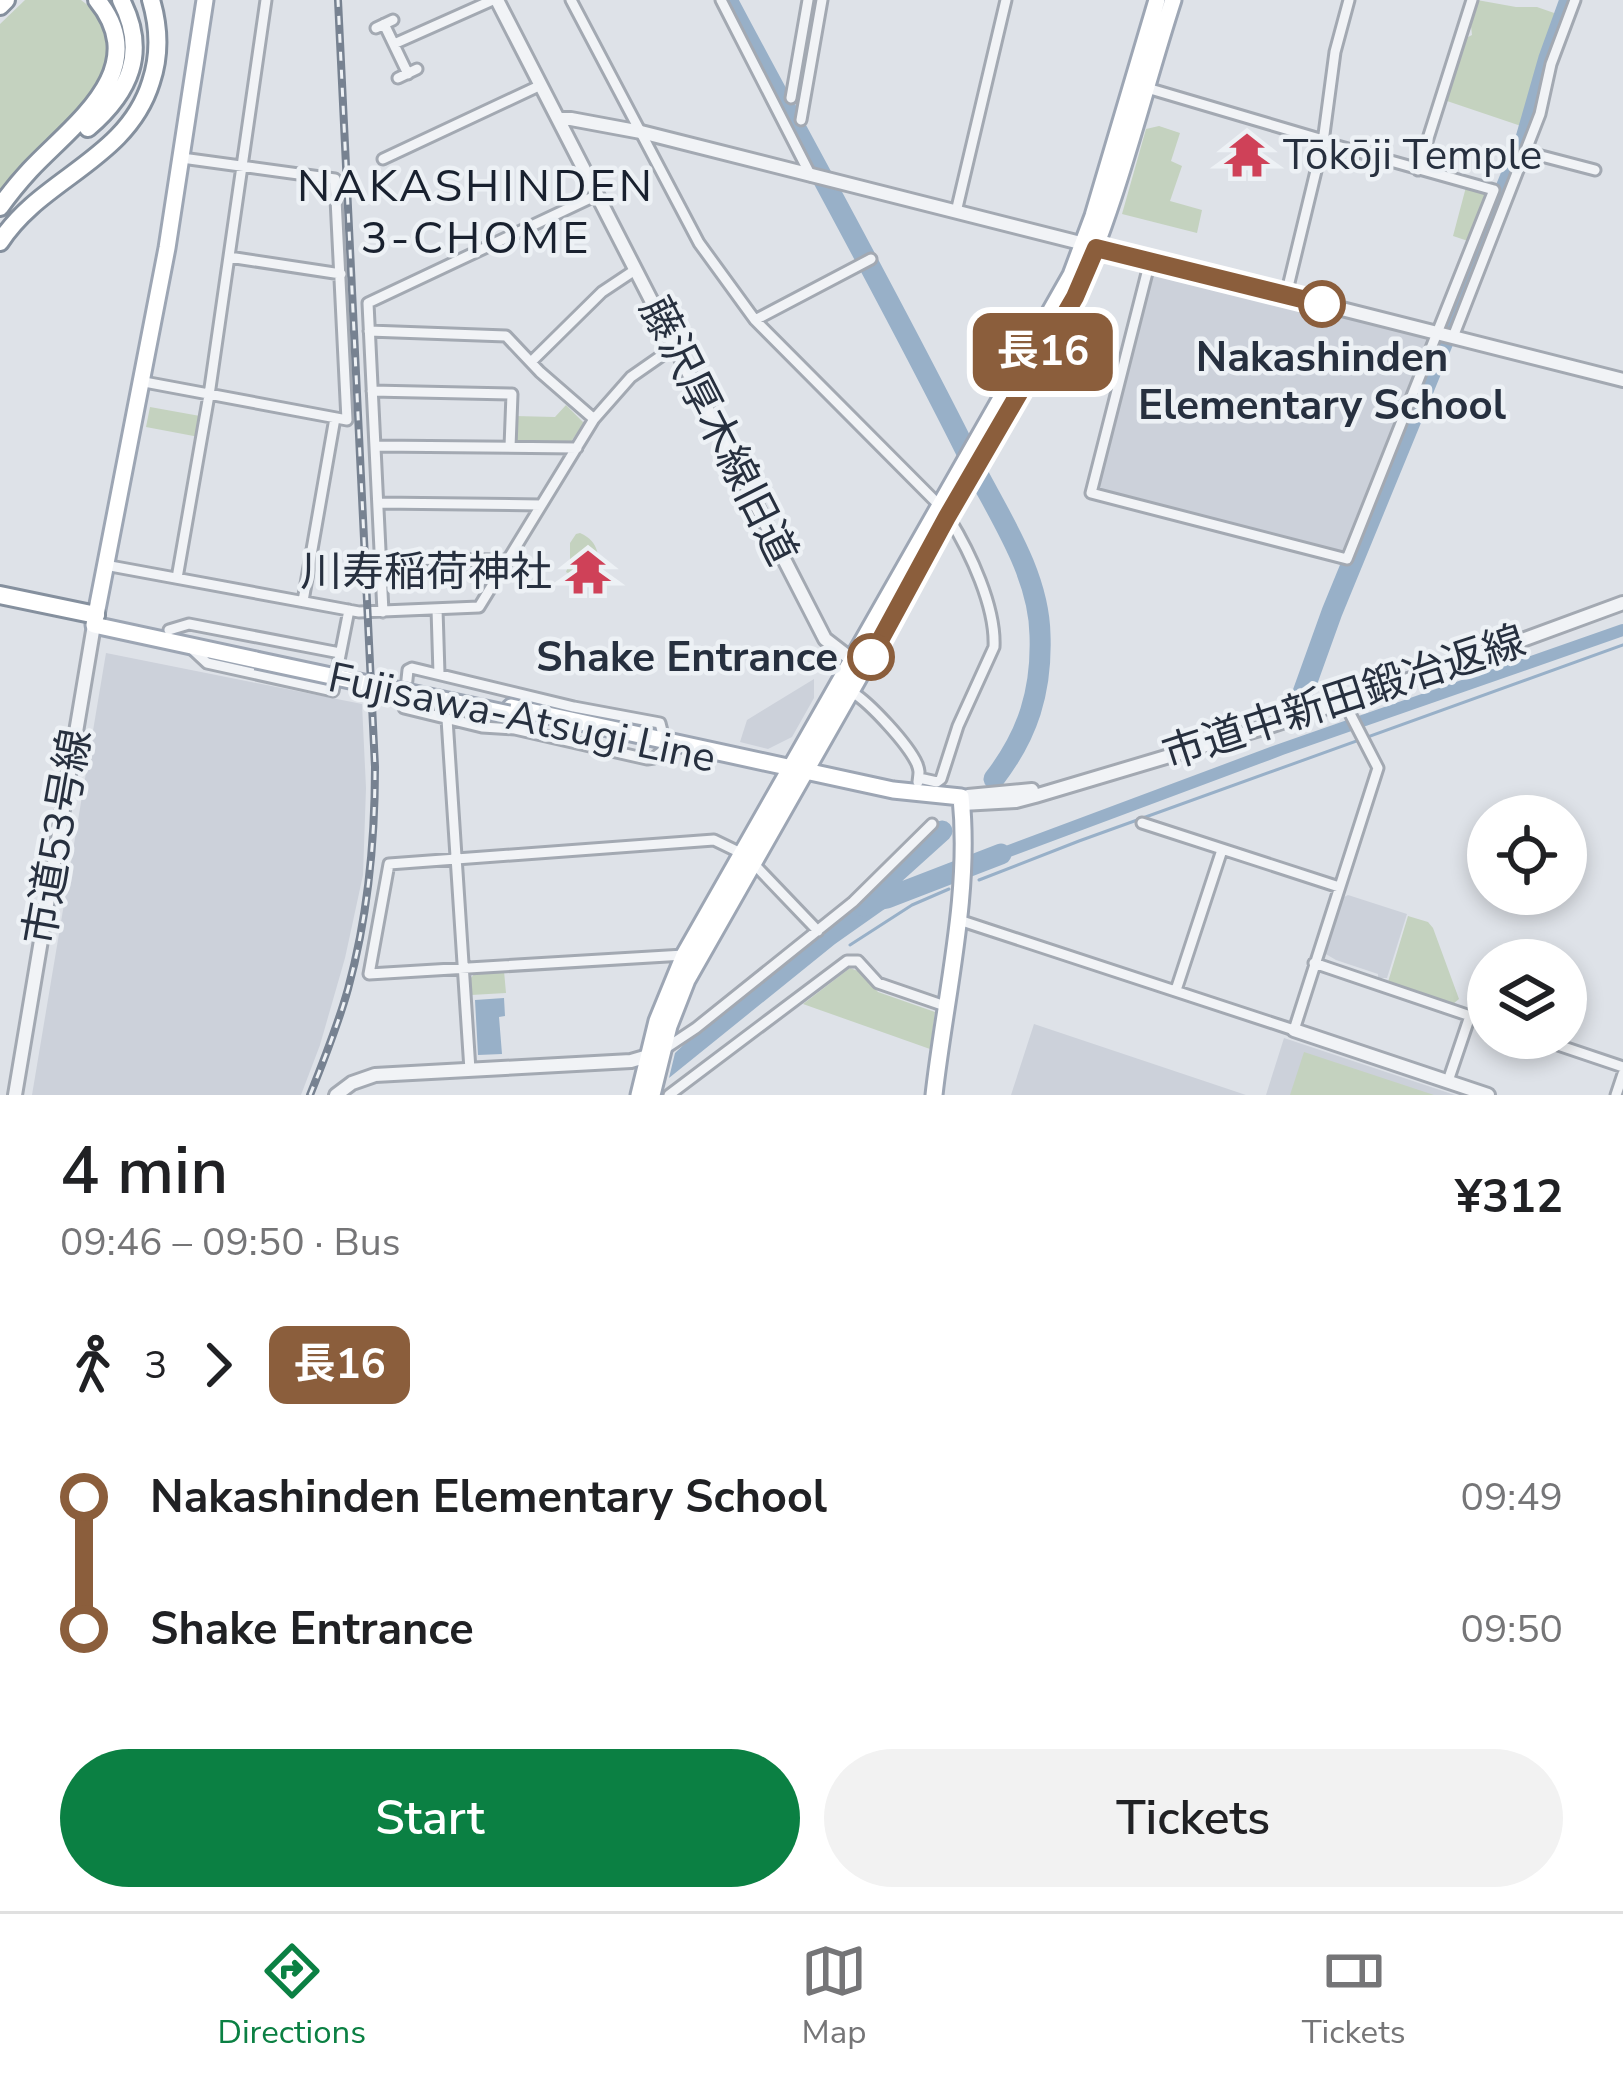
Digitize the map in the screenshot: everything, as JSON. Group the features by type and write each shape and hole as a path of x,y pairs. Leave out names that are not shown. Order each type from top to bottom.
{"highway":[{"path":"0,207 83,119 110,80 116,41 111,20 97,0"},
{"path":"151,0 158,40 153,75"},
{"path":"0,242 26,211 111,146 142,105 162,38 161,0"},
{"path":"17,185 116,99 135,52 124,5"},
{"path":"0,595 95,620"},
{"path":"0,606 95,620"}],"main road":[{"path":"95,620 182,158 205,0"},
{"path":"639,1095 687,980 851,659 1075,297 1157,0"},
{"path":"1090,246 1173,0"},
{"path":"795,774 852,692 943,511"},
{"name":"Fujisawa-Atsugi Line","path":"95,620 169,630 258,655"},
{"name":"Fujisawa-Atsugi Line","path":"95,620 909,800 961,800"},
{"name":"Fujisawa-Atsugi Line","path":"795,774 917,786 961,800"},
{"path":"934,1095 959,920 961,800"},
{"path":"652,1095 653,1060 668,991 684,955 748,858"}],"street":[{"path":"176,578 209,395 266,0"},
{"path":"394,44 495,0"},
{"name":"藤沢厚木線旧道","path":"495,0 825,639 851,659"},
{"path":"571,0 699,243 755,320 943,511 961,538 987,598 994,647 937,782 917,786 920,768 912,756 870,705 852,692"},
{"path":"721,0 818,177"},
{"path":"791,98 808,0"},
{"path":"801,120 822,0"},
{"path":"956,212 1006,0"},
{"path":"1286,295 1323,141 1335,52 1349,0"},
{"path":"1418,170 1472,0"},
{"path":"1150,262 1091,493 1346,560 1526,152 1575,0"},
{"path":"385,24 407,74"},
{"path":"383,159 542,86"},
{"path":"1147,88 1494,190 1444,334"},
{"path":"559,119 640,132 1623,380"},
{"path":"1526,152 1578,160 1595,170"},
{"path":"139,381 347,420 335,179 182,158"},
{"path":"383,612 368,303 597,195"},
{"path":"230,256 341,274"},
{"path":"755,320 867,261"},
{"path":"531,362 602,292 635,270"},
{"path":"369,332 506,336 594,419"},
{"path":"105,565 349,610 479,607 594,419 631,377 674,347"},
{"path":"372,391 512,394 510,447"},
{"path":"303,601 335,418"},
{"path":"375,446 577,448"},
{"path":"379,503 542,506"},
{"path":"381,559 508,560"},
{"name":"市道中新田鍛冶返線","path":"961,800 1016,801 1163,759 1344,702 1623,603"},
{"path":"437,609 439,674"},
{"path":"190,644 207,663 333,691 349,610"},
{"name":"市道53号線","path":"15,1095 95,620"},
{"path":"169,630 189,624 340,653"},
{"path":"408,670 660,723 665,744 654,758 647,759 447,718 402,706 408,670"},
{"path":"1294,1030 1378,768 1344,702"},
{"path":"447,718 470,1070"},
{"path":"1142,823 1339,887"},
{"path":"336,1095 375,1075 653,1060 818,931 932,824"},
{"path":"684,955 369,974 389,864 714,840 748,858 818,931"},
{"path":"1176,990 1222,850"},
{"path":"959,920 1488,1095"},
{"path":"669,1095 852,959 863,964 878,983 945,1006"},
{"path":"1314,963 1467,1015"},
{"path":"1448,1082 1467,1025"},
{"path":"1587,1054 1623,1070 1616,1095"}],"shaded area":[{"name":"Nakashinden Elementary School","path":"1153,269 1428,338 1345,550 1339,553 1227,525 1098,487"},
{"path":"106,653 362,704 363,875 345,958 301,1095 32,1095"},
{"path":"814,679 814,698 792,737 768,749 740,742 747,720"},
{"path":"1348,895 1407,914 1387,978 1324,953 1342,898"},
{"path":"1034,1024 1246,1095 1011,1095"},
{"path":"1284,1038 1455,1095 1266,1095"}],"green space":[{"path":"25,0 81,0 104,26 108,58 98,89 0,196 0,24"},
{"path":"1477,0 1557,14 1524,127 1447,101 1466,38 1472,35"},
{"path":"1159,126 1180,133 1171,161 1182,166 1170,201 1202,210 1197,233 1122,214 1146,129"},
{"path":"1466,187 1486,195 1468,241 1453,236"},
{"path":"566,405 584,423 570,443 514,441 515,416 555,417"},
{"path":"150,407 200,416 199,437 146,427"},
{"path":"580,533 592,541 599,557 604,577 594,586 566,572 570,543"},
{"path":"1408,916 1433,928 1459,999 1453,1004 1388,982"},
{"path":"850,968 878,992 935,1012 930,1049 803,1004"},
{"path":"504,971 506,993 471,995 470,979 475,973"},
{"path":"1304,1052 1434,1095 1290,1095"}],"water":[{"path":"879,885 896,901 669,1078 675,1053 693,1036"},
{"path":"504,998 505,1016 499,1017 502,1054 478,1055 475,1000"}],"waterway":[{"path":"727,0 1025,566 1038,612 1038,675 1024,729 994,779"},
{"path":"793,126 816,0"},
{"path":"1525,142 1570,0"},
{"path":"1300,701 1513,171"},
{"path":"1001,854 1623,630"},
{"path":"979,880 1623,645"},
{"path":"864,906 942,831"},
{"path":"867,902 1001,854"},
{"path":"850,945 912,905 949,889"}],"railway":[{"path":"310,1095 355,962 369,879 375,795 338,0"}],"bus line":[{"name":"長16","path":"871,657 1075,297 1096,248 1322,304"}],"place":[{"name":"Tōkōji Temple","path":"1247,155"},
{"name":"Nakashinden Elementary School","path":"1322,304"},
{"name":"川寿稲荷神社","path":"588,572"},
{"name":"Shake Entrance","path":"871,657"}],"district":[{"name":"NAKASHINDEN 3-CHOME","path":"476,212"}]}
